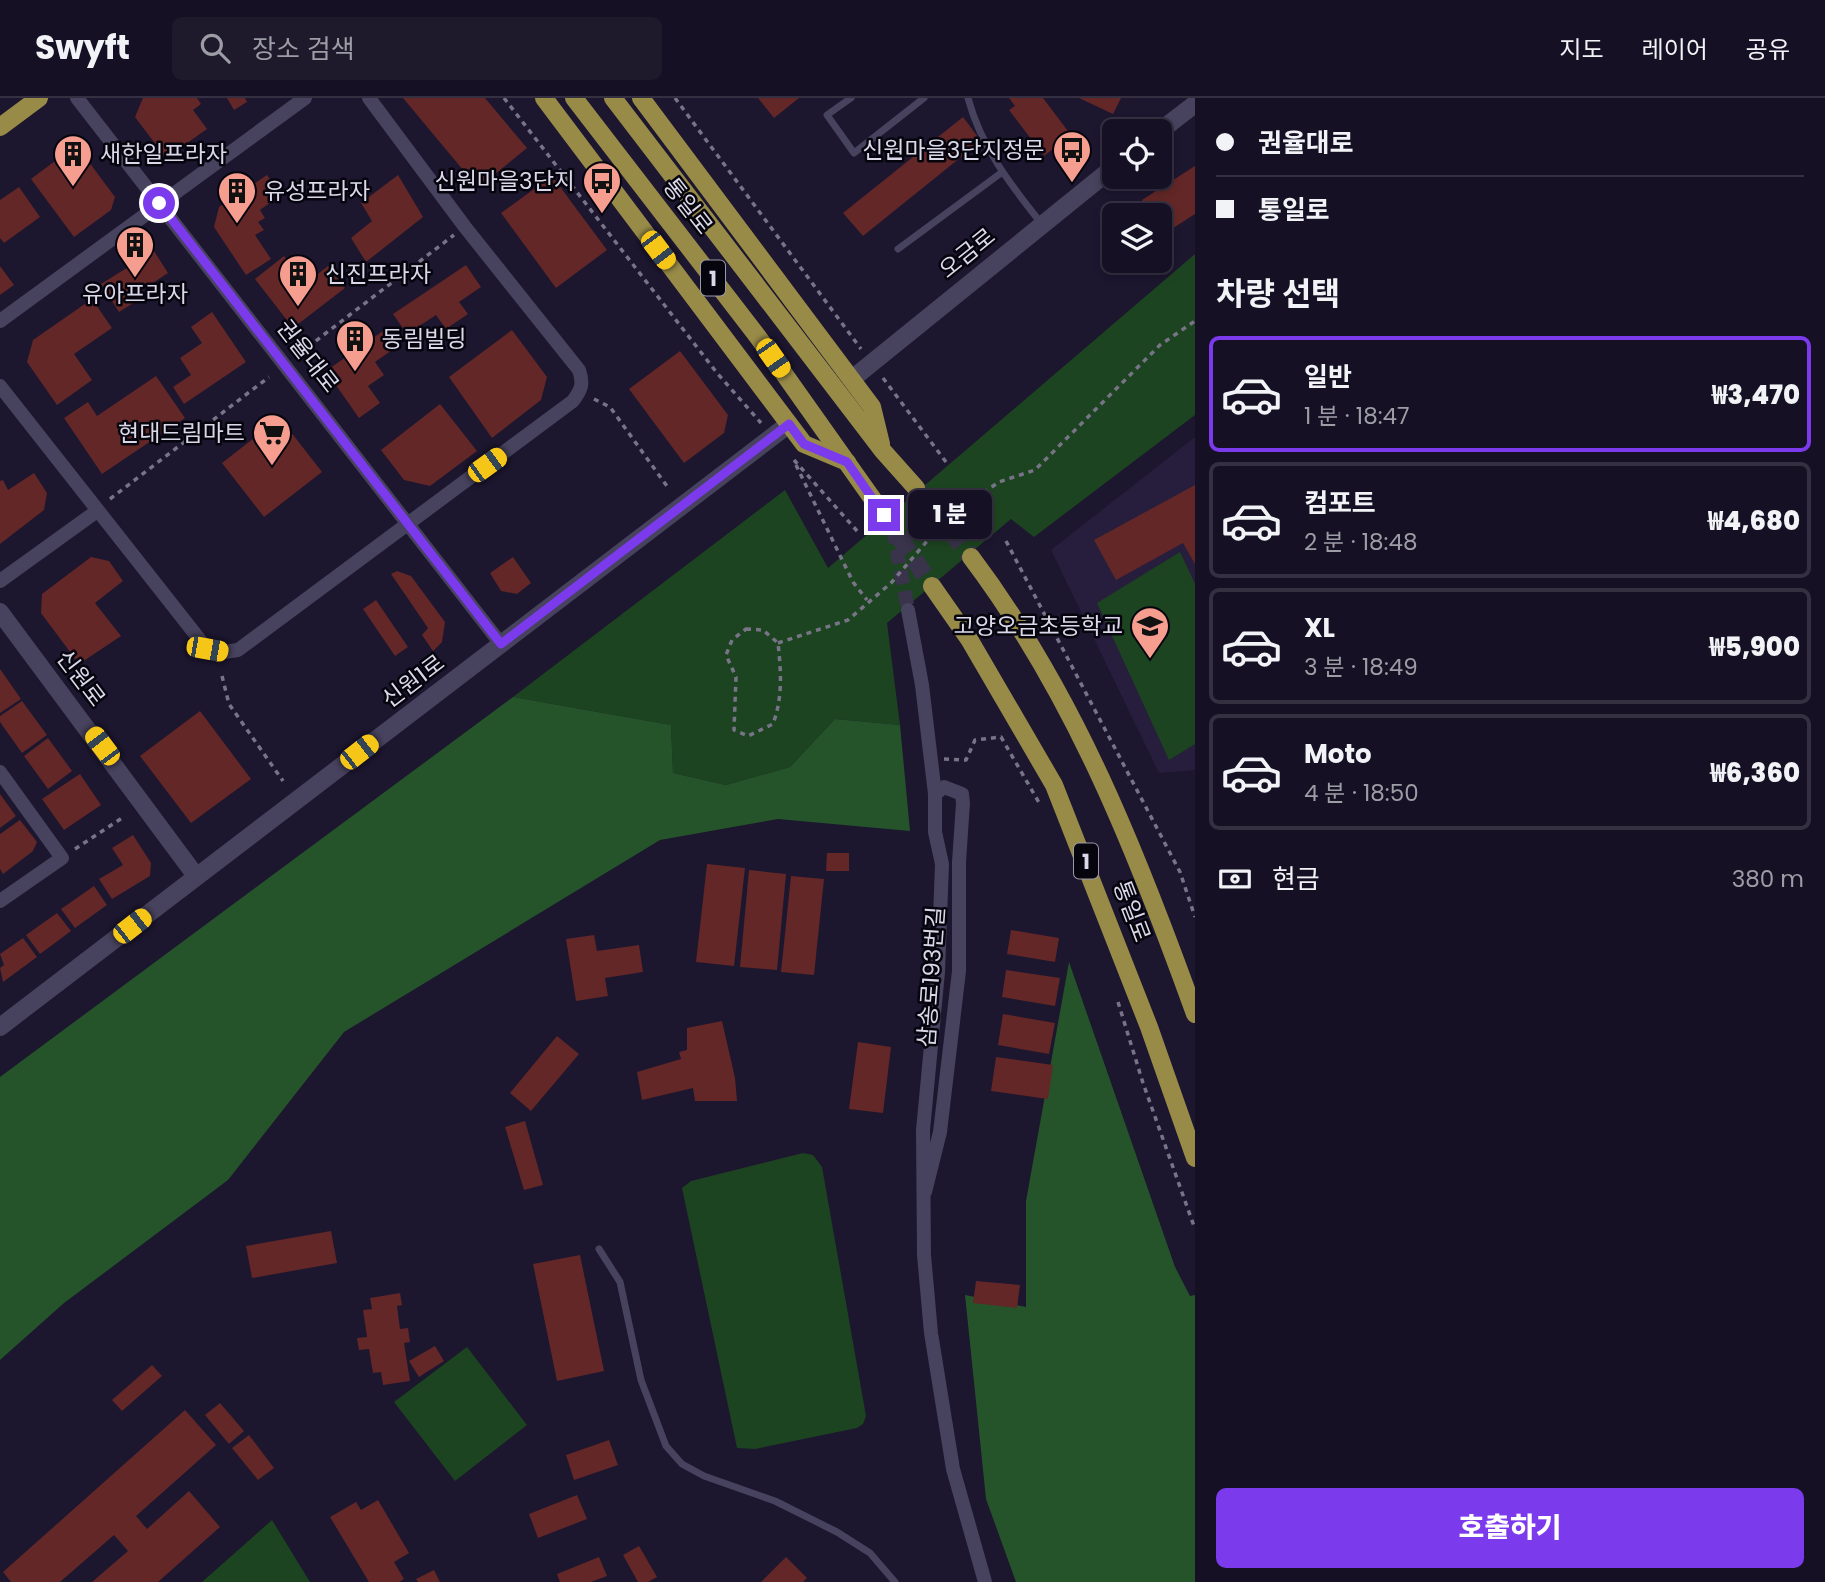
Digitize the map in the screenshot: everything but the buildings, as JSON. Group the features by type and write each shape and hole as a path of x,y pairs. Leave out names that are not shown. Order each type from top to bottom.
{"main road":[{"path":"0,127 39,98"},
{"path":"544,98 804,444 847,462"},
{"name":"통일로","path":"574,98 758,337 884,515"},
{"name":"통일로","path":"613,98 883,451 916,488"},
{"path":"641,98 872,407 883,451"},
{"name":"통일로","path":"971,558 1032,646 1093,761 1142,866 1195,1014"},
{"name":"통일로","path":"932,586 969,639 1054,785 1135,989 1195,1158"}],"street":[{"name":"권율대로","path":"77,98 501,644"},
{"path":"0,321 305,98"},
{"path":"0,386 207,649 224,653 238,650 573,401 583,380 579,370 465,227 369,98"},
{"path":"1172,122 1195,104"},
{"name":"오금로","path":"852,379 1102,176"},
{"name":"신원1로","path":"0,1027 789,424"},
{"path":"0,581 97,511"},
{"name":"삼송로193번길","path":"908,610 922,685 935,794 935,832 942,864 938,972 923,1130 924,1255 931,1333 953,1469 985,1582"},
{"name":"신원로","path":"0,612 196,876"},
{"path":"0,772 62,858 0,901"},
{"name":"삼송로193번길","path":"925,1192 940,1132 959,971 959,862 963,831 961,794 944,787 935,794"}],"lane":[{"path":"850,98 827,115 854,153 924,98"},
{"path":"968,98 974,120 1001,173 1041,224"},
{"path":"898,249 1001,173"},
{"path":"599,1249 620,1282 641,1380 666,1446 682,1464 704,1476 775,1501 837,1532 870,1553 895,1582"}],"path":[{"path":"504,98 709,363 759,421"},
{"path":"674,98 853,337"},
{"path":"300,353 454,236"},
{"path":"778,642 848,620 891,583 928,540 974,499 999,482 1035,470 1160,345 1195,321"},
{"path":"110,499 269,377"},
{"path":"892,390 946,462"},
{"path":"593,399 610,407 669,489"},
{"path":"858,532 794,460 853,582 867,601"},
{"path":"1006,541 1180,872 1195,917"},
{"path":"746,629 763,630 778,642 780,704 773,724 748,736 734,730 736,677 726,655 732,640 746,629"},
{"path":"222,676 229,704 283,781"},
{"path":"948,759 966,760 975,740 1001,737 1045,813"},
{"path":"62,858 122,818"},
{"path":"1116,995 1143,1083 1195,1229"}],"shaded area":[{"name":"고양오금초등학교","path":"1195,437 1195,770 1159,773 1051,550"}],"green space":[{"path":"1195,254 1195,415 1034,537 1011,519 887,623 900,725 835,719 790,767 726,785 673,773 671,725 513,697 785,490 828,568"},
{"path":"1180,552 1195,584 1195,744 1169,760 1097,603"},
{"path":"513,697 671,725 673,773 726,785 790,767 835,719 900,725 910,831 778,819 660,840 344,1032 228,1180 64,1303 0,1360 0,1077"},
{"path":"1069,962 1175,1267 1190,1296 1195,1295 1195,1582 1016,1582 986,1499 965,1295 1026,1307 1026,1201"},
{"path":"803,1153 813,1155 822,1167 866,1416 863,1424 857,1428 755,1449 737,1448 682,1188 691,1181"},
{"path":"467,1347 527,1425 455,1481 394,1402"},
{"path":"272,1520 310,1582 202,1582"}],"tunnel":[{"path":"916,488 971,557"},
{"path":"884,515 932,586"},
{"path":"893,529 908,610"}],"place":[{"name":"신원마을3단지정문","path":"1072,184"},
{"name":"새한일프라자","path":"73,188"},
{"name":"신원마을3단지","path":"602,215"},
{"name":"유성프라자","path":"237,225"},
{"name":"유아프라자","path":"135,279"},
{"name":"신진프라자","path":"298,308"},
{"name":"동림빌딩","path":"355,373"},
{"name":"현대드림마트","path":"272,467"},
{"name":"고양오금초등학교","path":"1150,660"}],"route":[{"path":"159,203 501,644 789,424 804,444 847,462 884,515"}]}
